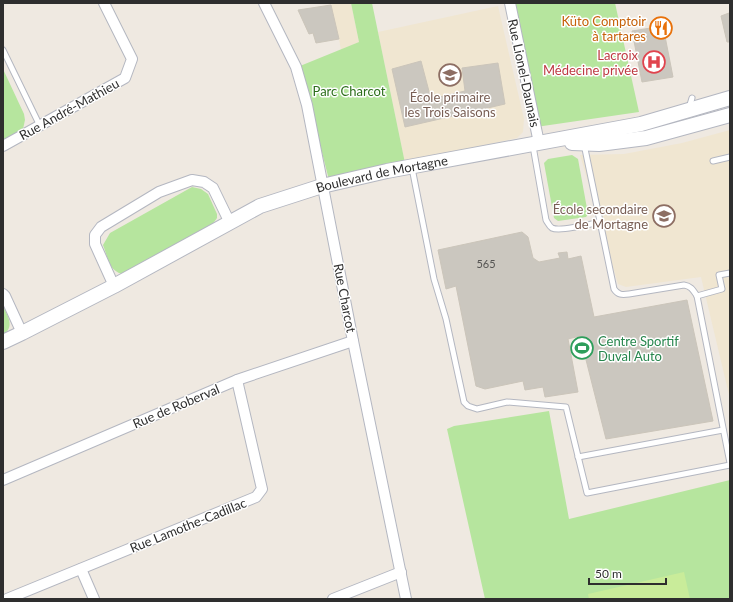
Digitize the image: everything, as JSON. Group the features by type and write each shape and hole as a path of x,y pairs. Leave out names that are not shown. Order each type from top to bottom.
{"street":[{"name":"Rue André-Mathieu","path":"3,146 125,78 132,59 104,3"},
{"name":"Rue Charcot","path":"264,3 296,67 307,104 322,186 406,599"},
{"name":"Rue Lionel-Daunais","path":"510,3 536,144"},
{"name":"Boulevard de Mortagne","path":"3,342 114,286 260,206 322,186 412,167 641,124 690,104 730,98"},
{"name":"Boulevard de Mortagne","path":"536,144 599,144 646,138 730,115"},
{"path":"114,286 96,244 95,235 101,226 159,192 192,180 204,182 213,188 230,223"},
{"path":"3,294 22,333"},
{"name":"Rue de Roberval","path":"3,480 236,380 353,341"},
{"name":"Rue Lamothe-Cadillac","path":"7,599 256,497 262,489 236,380"},
{"path":"81,569 94,599"},
{"path":"333,599 401,572"}],"lane":[{"path":"3,50 40,126"},
{"path":"412,167 434,279 446,318 464,402 468,406 477,409 507,402 566,407 587,493 730,464 697,296 693,289 684,285 622,295 617,293 614,289 584,143"},
{"path":"536,144 546,220 548,225 552,228 560,229 600,222"},
{"path":"713,161 730,157"},
{"path":"697,296 722,289 719,275 730,273"},
{"path":"578,457 723,430"}],"shaded area":[{"path":"340,3 351,3 359,42 341,50 339,39 316,43 313,33 309,34 298,10"},
{"name":"École primaire les Trois Saisons","path":"498,6 524,119 523,132 517,138 405,163 378,32"},
{"name":"École secondaire de Mortagne","path":"730,130 730,399 701,277 626,287 618,284 580,155 624,154 682,143"}],"green space":[{"name":"Parc Charcot","path":"351,3 372,3 405,163 329,180 300,66 359,42"},
{"path":"510,3 615,3 639,112 536,127"},
{"path":"3,69 24,114 25,120 23,129 3,140"},
{"path":"572,155 578,159 588,214 586,217 558,221 554,218 544,163 548,159"},
{"path":"192,187 201,189 208,194 217,214 217,218 212,225 122,274 117,272 111,266 103,245 110,233"},
{"path":"3,306 10,325 7,332 3,335"},
{"path":"549,411 569,519 730,480 730,599 485,599 447,429 454,426"},
{"path":"684,572 690,599 589,599 588,594"}],"building":[{"path":"331,5 339,39 316,43 313,33 309,34 298,10"},
{"path":"729,13 730,42 727,42 721,16"},
{"path":"663,26 673,77 642,82 632,31"},
{"path":"421,61 431,99 465,91 462,68 498,63 505,104 405,127 392,69"},
{"name":"Centre Sportif Duval Auto","path":"522,232 528,237 533,258 539,262 560,258 558,253 567,252 568,259 581,256 594,317 687,300 713,421 606,439 580,336 568,339 578,392 545,397 543,387 525,390 523,381 485,389 476,386 456,286 446,289 438,250"}],"place":[{"name":"Küto Comptoir à tartares","path":"661,28"},
{"name":"Lacroix Médecine privée","path":"654,62"},
{"name":"École primaire les Trois Saisons","path":"450,75"},
{"name":"École secondaire de Mortagne","path":"664,216"},
{"name":"Centre Sportif Duval Auto","path":"582,348"}]}
